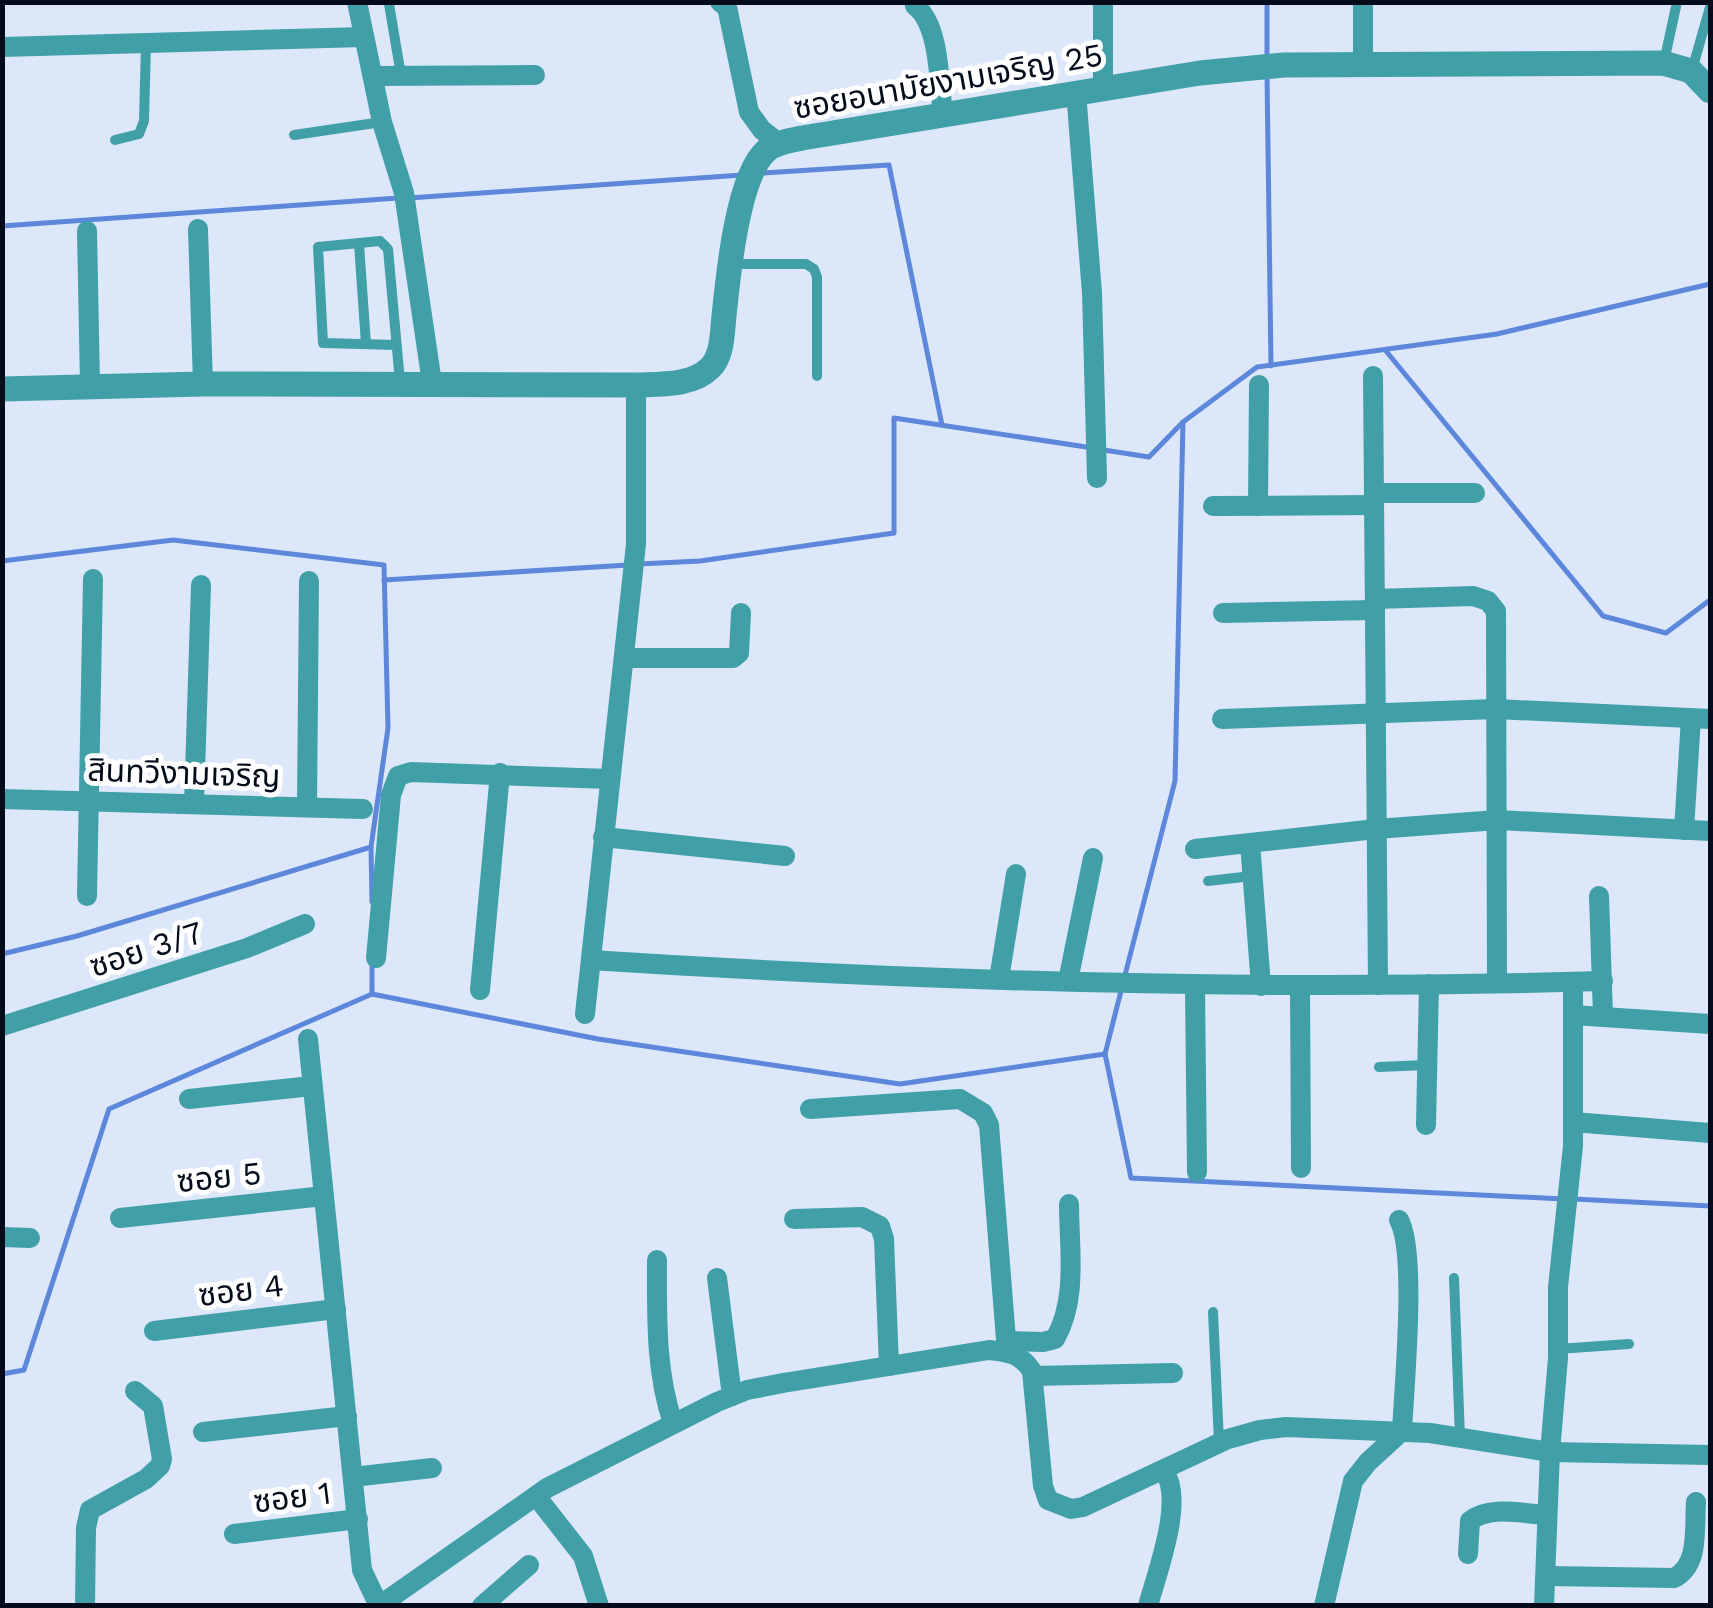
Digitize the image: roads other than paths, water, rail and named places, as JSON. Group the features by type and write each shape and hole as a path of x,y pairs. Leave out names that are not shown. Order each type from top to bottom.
{"street":[{"path":"357,2 382,122 404,193 432,383"},
{"path":"720,2 726,7 749,112 779,144"},
{"path":"1103,2 1103,88"},
{"path":"1363,2 1363,64"},
{"path":"915,6 926,14 932,28 943,114"},
{"path":"2,47 364,37"},
{"name":"ซอยอนามัยงามเจริญ 25","path":"2,389 202,384 636,385 694,378 710,368 721,346 737,216 764,152 779,144 943,114 1268,67 1363,64 1663,62 1691,71 1710,91"},
{"path":"373,76 535,75"},
{"path":"1076,92 1092,294 1097,478"},
{"path":"198,229 202,384"},
{"path":"87,231 90,385"},
{"path":"1373,376 1378,984"},
{"path":"585,1014 636,544 636,385"},
{"path":"1258,506 1259,385"},
{"path":"1213,506 1474,494"},
{"path":"87,896 93,579"},
{"path":"307,806 309,581"},
{"path":"194,804 202,585"},
{"path":"1223,612 1473,596 1494,606 1498,983"},
{"path":"626,658 733,658 738,652 741,612"},
{"path":"1222,719 1496,709 1701,718 1684,830"},
{"path":"376,958 391,795 398,776 411,772 500,773 610,779"},
{"path":"480,990 500,773"},
{"name":"สินทวีงามเจริญ","path":"2,798 363,809"},
{"path":"1195,850 1376,829 1498,820 1710,831"},
{"path":"604,838 785,856"},
{"path":"1250,843 1261,986"},
{"path":"1068,981 1092,858"},
{"path":"999,979 1016,874"},
{"path":"1599,896 1604,1016"},
{"name":"ซอย 3/7","path":"2,1026 248,948 305,924"},
{"path":"592,960 765,972 1146,985 1603,981"},
{"path":"1544,1606 1558,1287 1572,1182 1572,982"},
{"path":"1426,1125 1429,984"},
{"path":"1195,986 1197,1172"},
{"path":"1300,986 1301,1168"},
{"path":"1574,1015 1710,1024"},
{"path":"308,1039 362,1570 379,1606 536,1496 673,1422 732,1396 783,1383 1054,1339 1070,1297 1069,1204"},
{"path":"189,1099 312,1086"},
{"path":"810,1109 960,1099 983,1113 989,1125 1007,1346"},
{"path":"1574,1122 1710,1132"},
{"name":"ซอย 5","path":"120,1218 324,1196"},
{"path":"794,1219 862,1217 880,1226 889,1366"},
{"path":"1324,1606 1353,1482 1368,1462 1402,1431 1407,1341 1406,1236 1399,1220"},
{"path":"2,1237 30,1238"},
{"path":"657,1260 658,1338 666,1403 673,1422"},
{"path":"717,1278 732,1396"},
{"name":"ซอย 4","path":"154,1331 336,1309"},
{"path":"1007,1346 1024,1358 1033,1376 1043,1486 1048,1500 1071,1509 1164,1471 1219,1443 1260,1430 1324,1427 1402,1431 1550,1452 1710,1455"},
{"path":"1033,1376 1172,1373"},
{"path":"86,1606 86,1528 90,1510 154,1474 162,1459 152,1406 134,1391"},
{"path":"202,1432 347,1416"},
{"path":"353,1476 432,1468"},
{"path":"1148,1606 1171,1514 1171,1488 1164,1471"},
{"path":"536,1496 583,1556 599,1606"},
{"path":"1546,1576 1674,1578 1683,1574 1691,1562 1696,1502"},
{"path":"1468,1554 1470,1521 1476,1516 1488,1512 1547,1515"},
{"name":"ซอย 1","path":"234,1534 358,1519"},
{"path":"482,1606 529,1565"}],"lane":[{"path":"1663,62 1678,2"},
{"path":"389,4 401,75"},
{"path":"1691,71 1710,8"},
{"path":"114,140 139,134 144,122 146,43"},
{"path":"294,135 382,122"},
{"path":"396,345 327,345 321,339 318,247 380,241 388,249 400,383"},
{"path":"359,244 366,344"},
{"path":"730,264 806,264 814,269 817,376"},
{"path":"1208,881 1252,876"},
{"path":"1379,1067 1426,1066"},
{"path":"1454,1278 1460,1438"},
{"path":"1213,1312 1219,1443"},
{"path":"1558,1349 1629,1344"}],"waterway":[{"path":"1267,2 1267,58"},
{"path":"1267,74 1271,366"},
{"path":"763,173 889,165 942,425"},
{"path":"409,198 742,175"},
{"path":"2,226 398,198"},
{"path":"1183,422 1257,367 1497,334 1710,284"},
{"path":"1386,351 1603,616 1666,633 1710,600"},
{"path":"639,564 700,561 894,533 894,418 1093,448"},
{"path":"1104,450 1149,457 1183,422 1175,781 1125,975"},
{"path":"2,561 173,540 384,565 388,728 371,847 372,902"},
{"path":"384,580 628,565"},
{"path":"2,954 77,936 371,847"},
{"path":"372,963 372,994"},
{"path":"1121,991 1105,1054 1131,1178 1563,1199"},
{"path":"2,1374 24,1370 109,1109 372,994 598,1039 900,1084 1105,1054"},
{"path":"1574,1199 1710,1206"}]}
